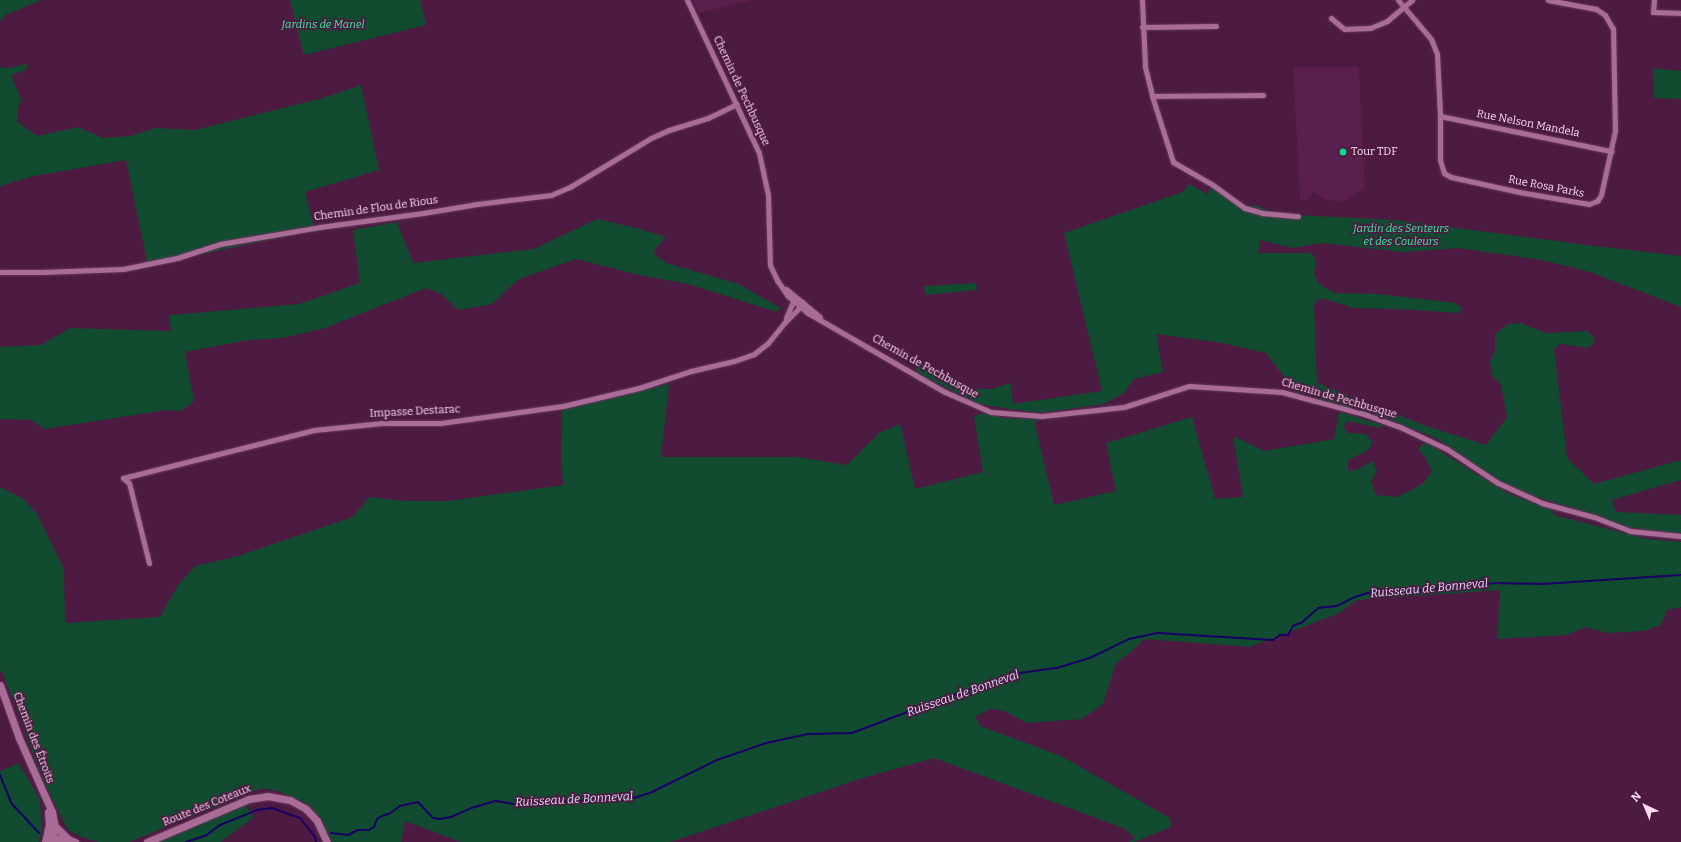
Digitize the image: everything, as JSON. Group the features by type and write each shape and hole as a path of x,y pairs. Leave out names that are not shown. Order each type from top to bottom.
{"street":[{"name":"Chemin de Pechbusque","path":"687,0 759,153 768,195 770,264 782,286 794,302"},
{"path":"1142,0 1144,59 1152,96 1173,162 1213,185 1235,202 1253,211 1262,214 1298,216"},
{"name":"Rue Rosa Parks","path":"1398,0 1434,46 1437,54 1440,116 1440,160 1444,173 1451,177 1519,192 1584,204 1595,202 1601,195 1615,130 1614,38 1612,25 1605,15 1596,9 1548,0"},
{"path":"1331,18 1344,29 1362,29 1387,21 1412,0"},
{"path":"1654,0 1653,12 1681,14"},
{"path":"1142,27 1216,26"},
{"path":"1152,96 1263,95"},
{"name":"Chemin de Flou de Rious","path":"0,272 123,269 177,258 220,244 320,227 477,204 551,195 570,187 651,138 669,130 713,116 737,104"},
{"name":"Rue Nelson Mandela","path":"1440,116 1611,151"},
{"name":"Chemin de Pechbusque","path":"782,286 801,304 826,322 945,392 991,412 1042,416 1101,410 1139,402 1189,386 1282,392 1367,415 1398,426 1447,449 1498,483 1542,503 1594,517 1630,531 1681,536"},
{"path":"794,302 801,304"},
{"name":"Impasse Destarac","path":"784,323 794,302"},
{"name":"Impasse Destarac","path":"150,563 129,483 123,478 314,430 383,423 441,423 563,406 603,397 754,354 768,343 801,304"},
{"name":"Chemin des Étroits","path":"0,685 19,738 46,800 52,835 45,842"},
{"name":"Route des Coteaux","path":"147,842 249,799 267,796 284,798 302,806 317,821 327,842"},
{"path":"52,835 75,842"}],"shaded area":[{"path":"694,0 752,0 699,13"},
{"path":"1293,67 1359,67 1365,188 1340,202 1323,199 1314,192 1307,199 1300,200"}],"green space":[{"path":"0,0 42,0 7,14 0,21"},
{"name":"Jardins de Manel","path":"290,0 420,0 426,25 304,55"},
{"path":"27,64 28,66 25,70 11,75 22,102 19,104 17,122 38,136 78,127 103,138 130,136 156,128 195,130 323,98 361,85 379,170 305,192 315,230 148,266 126,160 34,176 0,186 0,67 8,68"},
{"path":"1653,68 1681,71 1681,99 1654,98"},
{"name":"Jardin des Senteurs et des Couleurs","path":"1189,184 1207,194 1213,185 1246,206 1256,205 1276,214 1395,220 1681,256 1681,307 1590,272 1542,260 1458,248 1403,252 1322,243 1293,248 1260,240 1258,253 1310,253 1316,259 1314,274 1320,285 1334,293 1379,294 1455,303 1462,308 1459,313 1353,308 1326,299 1319,299 1314,305 1317,383 1426,426 1486,445 1507,417 1501,385 1492,375 1490,361 1495,351 1495,334 1508,324 1520,323 1546,333 1588,331 1594,338 1594,343 1588,348 1560,344 1554,349 1567,458 1594,484 1681,460 1681,480 1612,500 1616,512 1681,515 1681,534 1618,526 1592,514 1523,493 1497,479 1436,438 1391,420 1296,393 1266,353 1222,343 1156,334 1163,372 1134,379 1124,393 1104,404 1039,413 978,404 917,373 915,360 971,389 992,389 1011,383 1013,404 1102,391 1064,233 1183,192"},
{"path":"598,219 666,237 654,250 655,255 666,263 739,284 780,308 777,312 688,284 639,275 576,259 519,279 492,304 458,310 441,294 426,288 325,328 283,338 249,340 185,352 194,401 181,411 167,410 44,429 31,420 0,419 0,347 41,345 70,328 171,331 169,315 299,304 360,283 353,230 397,222 413,263 533,249"},
{"path":"976,283 977,290 925,295 924,286"},
{"path":"669,384 661,457 798,457 847,465 879,433 900,424 915,489 983,472 974,416 984,413 1003,418 1037,419 1035,424 1054,505 1116,491 1106,443 1192,417 1215,499 1243,497 1233,436 1264,451 1334,439 1339,412 1383,425 1380,428 1347,421 1343,427 1348,433 1365,434 1373,442 1367,451 1348,460 1348,471 1358,469 1373,461 1377,472 1371,481 1376,495 1397,497 1421,485 1432,472 1426,458 1418,449 1425,442 1507,493 1552,510 1554,515 1647,539 1681,542 1681,607 1667,610 1661,625 1644,631 1607,633 1586,627 1566,635 1497,639 1500,590 1357,600 1337,614 1250,647 1144,639 1131,652 1116,663 1103,704 1082,719 1027,723 1004,711 992,709 975,716 980,726 1061,756 1170,818 1171,827 1134,842 1129,842 1135,838 1123,828 934,758 863,778 670,842 461,842 405,821 401,842 332,842 321,819 309,805 281,792 262,788 129,842 99,842 81,837 67,829 41,776 3,674 0,671 0,487 22,498 37,514 64,569 65,623 160,617 178,585 195,566 238,556 353,517 369,497 405,501 448,501 563,485 561,457 562,410"},
{"path":"19,763 40,800 42,830 39,842 0,842 0,771"},
{"path":"245,804 254,817 221,842 157,842"}],"waterway":[{"name":"Ruisseau de Bonneval","path":"331,833 348,835 358,830 369,830 374,827 377,819 382,816 389,814 400,806 418,802 433,818 440,819 451,817 471,808 496,801 520,805 566,801 614,801 634,798 652,792 717,760 766,743 808,734 852,733 944,698 1020,673 1057,668 1090,658 1129,639 1158,633 1273,640 1280,635 1288,635 1293,626 1301,623 1318,608 1337,606 1367,593 1402,592 1496,583 1542,584 1681,575"},
{"path":"0,775 12,804 39,833"},
{"path":"186,842 205,836 220,825 257,810 272,808 300,818 315,837 316,842"}],"place":[{"name":"Tour TDF","path":"1343,152"}]}
